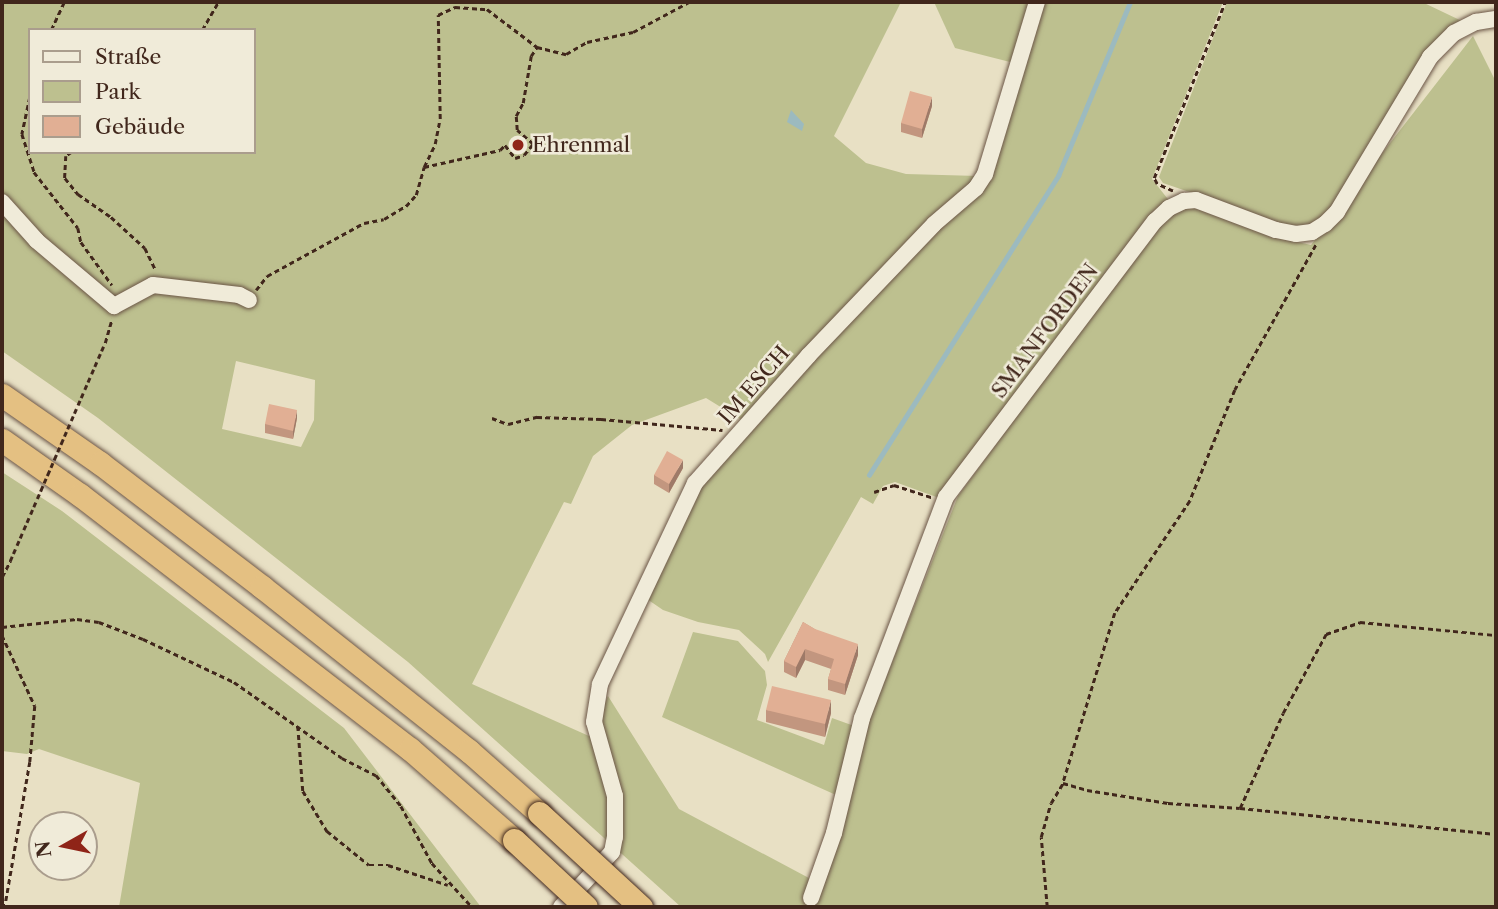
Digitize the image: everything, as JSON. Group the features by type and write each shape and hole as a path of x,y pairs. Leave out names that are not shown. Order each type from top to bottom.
{"highway":[{"path":"2,395 100,463 469,751 641,907"},
{"path":"2,440 80,495 410,749 586,907"}],"street":[{"name":"IM ESCH","path":"561,907 612,852 615,837 615,796 594,722 600,684 695,483 808,356 916,243 976,188 985,174 1037,2"},
{"path":"1184,201 1196,200 1213,204 1276,230 1296,234 1312,232 1337,212 1430,57 1454,33 1476,22 1496,19"},
{"name":"SMANFORDEN","path":"811,898 834,833 862,718 944,502 1155,221 1184,201"},
{"path":"2,202 37,241 114,306 143,288 158,285 239,295 249,300"}],"path":[{"path":"52,28 64,2"},
{"path":"203,28 218,2"},
{"path":"249,300 267,276 364,223 384,219 406,206 416,195 424,167 435,144 440,119 438,15 455,7 487,9 537,47 566,54 587,42 633,32 689,2"},
{"path":"1184,201 1178,194 1157,184 1154,178 1225,2"},
{"path":"424,167 500,150 505,145 515,158 524,155 533,144 526,134 517,130 516,116 523,103 531,56 537,47"},
{"path":"28,106 22,134 28,153"},
{"path":"2,576 106,343 116,293 81,243 78,228 34,172 28,154"},
{"path":"69,154 66,156 65,178 78,194 111,217 145,248 154,264 158,285"},
{"path":"1047,907 1041,837 1051,803 1063,783 1115,613 1191,501 1235,390 1319,239 1312,232"},
{"path":"492,418 509,424 537,417 601,419 740,432"},
{"path":"874,492 894,485 944,502"},
{"path":"2,627 77,619 99,622 143,639 234,682 342,758 376,775 401,806 432,863 449,885 472,907"},
{"path":"1240,808 1283,713 1326,634 1360,622 1496,635"},
{"path":"2,635 35,706 30,762 5,907"},
{"path":"298,726 303,791 327,831 369,865 388,865 449,885"},
{"path":"1063,783 1168,803 1496,834"},
{"path":"690,907 703,907"}],"green space":[{"path":"2,2 901,2 834,136 866,163 906,174 978,176 745,422 706,398 632,425 593,456 571,504 564,502 472,684 589,736 608,696 679,809 822,885 870,718 958,496 1161,220 1179,210 1196,206 1280,238 1311,245 1473,36 1496,82 1496,907 681,907 408,662 98,418 2,351","holes":["236,361 315,380 314,420 301,447 222,429"]},
{"path":"934,2 1032,2 1014,63 955,48"},
{"path":"1040,2 1223,2 1152,179 1171,203 942,499 895,482 883,486 873,504 861,497 768,662 765,654 739,630 698,622 663,610 644,597 697,485 809,359 977,190"},
{"path":"1227,2 1422,2 1466,23 1421,62 1329,215 1318,223 1292,227 1163,183 1159,177"},
{"path":"2,472 62,511 344,728 481,907 119,907 140,783 39,749 27,754 2,751"},
{"path":"693,632 738,641 765,671 767,685 757,720 824,745 832,718 857,727 836,795 662,717"}],"water":[{"path":"791,110 804,124 802,131 787,122"}],"building":[{"path":"910,91 932,97 922,129 901,123"},
{"path":"269,404 297,410 293,431 265,424"},
{"path":"667,451 683,460 669,484 654,475"},
{"path":"803,622 858,644 845,684 828,679 834,659 805,649 796,667 784,661"},
{"path":"772,686 831,700 825,724 766,710"}],"waterway":[{"path":"869,475 1058,176 1130,2"}],"place":[{"name":"Ehrenmal","path":"518,145"}]}
